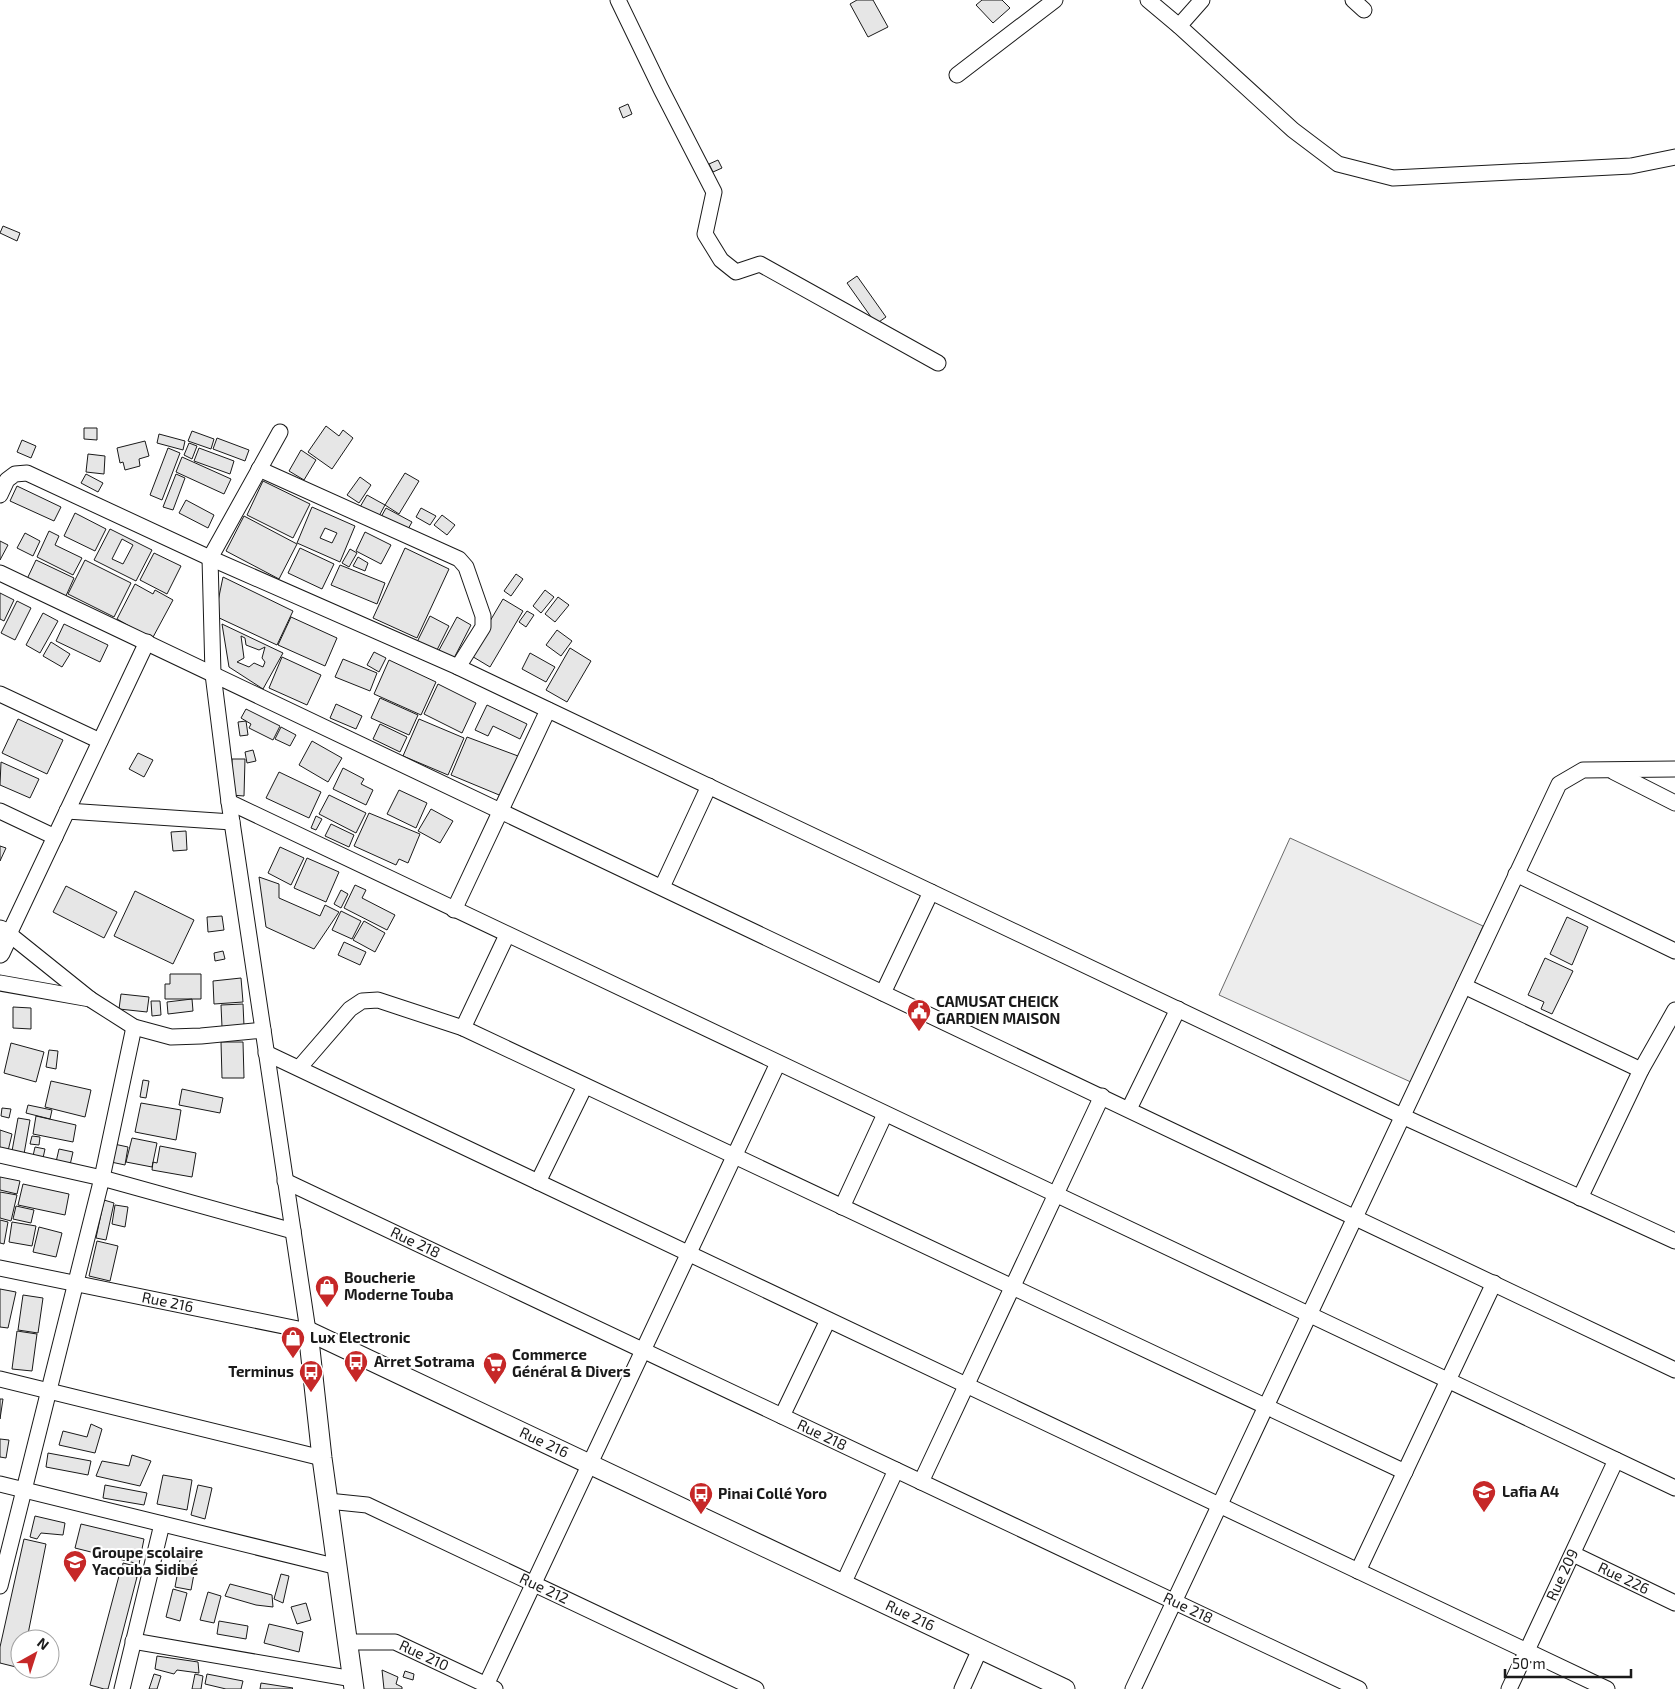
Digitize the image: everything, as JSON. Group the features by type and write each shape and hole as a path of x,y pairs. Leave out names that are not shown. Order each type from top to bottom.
{"street":[{"path":"618,0 714,192 705,234 720,260 736,272 760,264 938,364"},
{"path":"957,75 1055,0"},
{"path":"1148,0 1293,130 1338,164 1393,178 1631,166 1675,157"},
{"path":"1179,26 1202,0"},
{"path":"133,1641 354,1684 322,1458 308,1331 229,802 213,674 210,558 280,432"},
{"path":"258,469 459,559 466,567 483,616 483,627 458,667"},
{"path":"0,494 7,480 15,474 27,473 210,558 458,667 1402,1116 1675,1241"},
{"path":"0,572 1675,1370"},
{"path":"0,953 4,932 55,837 147,642"},
{"path":"0,694 100,742"},
{"path":"454,910 548,710"},
{"path":"1133,1689 1558,784 1583,770 1675,768"},
{"path":"1611,770 1675,803"},
{"path":"662,887 709,786"},
{"path":"229,802 1675,1488"},
{"path":"0,811 55,837"},
{"path":"67,811 232,822"},
{"path":"1516,874 1675,951"},
{"path":"884,993 931,892"},
{"path":"4,932 90,1000 134,1027 171,1036 201,1036 263,1030"},
{"path":"463,1028 507,935"},
{"path":"0,983 90,1000"},
{"path":"1464,986 1641,1070"},
{"path":"299,1068 350,1009 362,1001 378,1000 463,1028 1404,1472"},
{"path":"1129,1110 1178,1009"},
{"path":"1580,1198 1641,1070 1675,1010"},
{"path":"0,1586 102,1178 134,1027"},
{"path":"266,1053 1607,1689"},
{"path":"490,1687 534,1584 778,1063"},
{"path":"538,1182 585,1086"},
{"path":"921,1482 1102,1096"},
{"path":"842,1207 885,1114"},
{"path":"0,1155 102,1178 293,1231"},
{"name":"Rue 218","path":"285,1181 1359,1689"},
{"name":"Rue 216","path":"0,1268 308,1331 1064,1689"},
{"path":"1358,1571 1494,1283"},
{"path":"782,1416 828,1320"},
{"path":"0,1379 322,1458"},
{"name":"Rue 209","path":"1509,1689 1616,1460"},
{"path":"843,1584 896,1470"},
{"path":"0,1484 338,1566"},
{"name":"Rue 212","path":"328,1501 367,1505 756,1689"},
{"path":"122,1689 162,1524"},
{"name":"Rue 226","path":"1573,1554 1675,1602"},
{"name":"Rue 210","path":"348,1642 395,1642 490,1687"},
{"path":"962,1689 980,1649"}],"shaded area":[{"path":"1290,838 1483,926 1413,1083 1219,995"}],"building":[{"path":"857,0 873,0 888,27 868,37 850,4"},
{"path":"982,0 1002,0 1010,8 993,23 976,5"},
{"path":"628,104 632,114 623,118 619,108"},
{"path":"718,160 722,168 713,172 709,164"},
{"path":"3,226 20,233 17,241 0,233"},
{"path":"857,276 886,317 876,324 847,283"},
{"path":"326,426 339,436 343,430 353,438 332,469 308,452"},
{"path":"84,428 97,428 97,440 84,439"},
{"path":"192,431 214,439 211,449 188,441"},
{"path":"159,434 185,441 183,450 157,443"},
{"path":"217,438 249,450 245,461 213,449"},
{"path":"22,440 36,446 31,458 17,452"},
{"path":"145,441 149,456 139,459 140,466 125,470 123,462 120,463 117,448"},
{"path":"189,443 197,446 192,459 184,455"},
{"path":"168,448 180,453 162,500 150,495"},
{"path":"199,448 234,461 230,474 194,461"},
{"path":"301,450 316,460 304,480 289,471"},
{"path":"88,454 105,456 104,474 86,472"},
{"path":"182,457 231,479 224,494 176,472"},
{"path":"405,473 419,481 399,514 385,505"},
{"path":"86,474 103,483 98,492 81,483"},
{"path":"176,474 185,478 173,510 163,507"},
{"path":"360,477 371,485 359,503 347,495"},
{"path":"263,481 310,504 293,538 247,515"},
{"path":"17,486 61,507 54,521 10,501"},
{"path":"367,495 385,505 378,518 360,507"},
{"path":"186,500 214,515 208,528 179,513"},
{"path":"312,507 355,526 340,562 297,543","holes":["325,528 337,533 332,543 320,538"]},
{"path":"386,508 412,522 407,531 381,517"},
{"path":"421,508 436,516 430,525 416,517"},
{"path":"75,513 106,529 95,551 64,536"},
{"path":"442,515 455,525 447,535 434,525"},
{"path":"244,516 297,544 279,579 226,551"},
{"path":"110,529 152,550 136,581 94,560","holes":["122,539 133,545 123,564 112,559"]},
{"path":"49,531 59,536 55,545 82,558 73,575 37,557"},
{"path":"365,532 391,545 381,564 356,551"},
{"path":"25,533 40,541 33,556 17,548"},
{"path":"0,541 8,545 0,560"},
{"path":"300,548 334,564 322,589 288,573"},
{"path":"405,548 449,569 417,638 373,618"},
{"path":"350,549 357,553 349,567 342,563"},
{"path":"154,553 181,566 167,594 140,580"},
{"path":"358,557 368,563 365,571 353,566"},
{"path":"36,560 74,578 65,598 27,579"},
{"path":"85,560 131,583 114,617 68,594"},
{"path":"340,565 385,583 377,604 331,585"},
{"path":"516,574 523,579 511,596 504,591"},
{"path":"223,577 293,611 277,645 215,616"},
{"path":"135,584 153,594 155,590 173,600 152,639 117,619"},
{"path":"545,590 554,597 541,613 533,606"},
{"path":"0,593 14,600 4,621 0,619"},
{"path":"558,597 569,605 555,622 545,614"},
{"path":"503,599 523,611 490,667 470,655"},
{"path":"17,601 31,608 15,640 1,633"},
{"path":"527,611 534,615 526,627 519,622"},
{"path":"43,613 58,621 40,653 26,645"},
{"path":"430,616 449,626 436,652 417,642"},
{"path":"291,617 337,638 325,666 278,645"},
{"path":"457,617 471,625 453,660 438,652"},
{"path":"64,624 108,645 100,662 56,641"},
{"path":"222,624 283,653 263,689 229,667","holes":["241,636 245,638 246,645 259,650 265,647 262,658 265,662 263,667 254,663 249,667 237,662 244,658"]},
{"path":"557,630 572,641 561,656 546,645"},
{"path":"51,642 70,654 62,667 43,656"},
{"path":"570,648 591,661 567,702 546,690"},
{"path":"374,652 386,658 379,672 367,665"},
{"path":"530,653 555,667 546,682 522,669"},
{"path":"282,657 321,675 307,705 269,688"},
{"path":"343,659 377,673 370,691 335,677"},
{"path":"389,660 436,682 421,715 374,694"},
{"path":"438,684 476,703 462,733 424,714"},
{"path":"380,698 418,715 409,735 371,718"},
{"path":"336,704 362,716 356,729 330,718"},
{"path":"487,705 527,724 520,739 493,726 488,736 475,730"},
{"path":"246,709 280,726 273,740 249,728 251,724 241,718"},
{"path":"18,719 63,740 47,774 2,753"},
{"path":"419,719 464,738 448,775 403,756"},
{"path":"246,721 248,735 240,736 238,722"},
{"path":"380,724 407,737 400,752 373,739"},
{"path":"281,727 296,735 290,746 275,739"},
{"path":"467,737 518,756 504,797 451,775"},
{"path":"312,741 342,758 328,782 299,765"},
{"path":"253,750 256,761 247,763 245,752"},
{"path":"138,753 153,760 144,777 129,769"},
{"path":"232,759 245,759 244,796 231,795"},
{"path":"1,762 39,779 30,798 0,785"},
{"path":"343,768 364,779 361,784 373,790 366,805 333,789"},
{"path":"279,772 321,792 309,818 266,798"},
{"path":"399,790 427,803 416,828 387,814"},
{"path":"329,795 366,813 356,833 319,814"},
{"path":"431,809 453,821 440,843 418,831"},
{"path":"369,813 420,834 408,863 399,859 396,865 354,846"},
{"path":"316,816 322,819 316,830 311,828"},
{"path":"331,824 354,835 349,847 325,836"},
{"path":"186,831 187,850 173,851 171,832"},
{"path":"0,846 6,848 0,861"},
{"path":"280,847 304,858 291,885 268,873"},
{"path":"307,858 339,872 326,902 294,888"},
{"path":"259,877 279,884 279,898 320,916 325,905 339,912 314,949 266,927"},
{"path":"355,885 366,890 362,898 395,915 387,930 344,908"},
{"path":"66,886 117,912 104,938 53,912"},
{"path":"341,890 348,894 341,908 334,904"},
{"path":"135,891 194,920 173,964 114,936"},
{"path":"341,911 361,921 352,939 332,930"},
{"path":"222,916 224,930 208,932 207,917"},
{"path":"1567,917 1588,927 1572,965 1550,954"},
{"path":"364,921 385,933 375,952 353,940"},
{"path":"344,942 366,952 360,965 338,955"},
{"path":"223,951 225,959 215,961 214,953"},
{"path":"1545,958 1573,971 1552,1014 1541,1009 1544,1002 1528,995"},
{"path":"170,974 201,974 201,999 165,999 165,984 170,984"},
{"path":"241,978 243,1002 214,1004 213,981"},
{"path":"121,994 149,997 147,1012 119,1009"},
{"path":"192,999 193,1011 168,1014 167,1002"},
{"path":"151,1001 160,1001 161,1015 152,1016"},
{"path":"243,1004 244,1026 222,1027 221,1005"},
{"path":"13,1007 31,1008 31,1029 13,1028"},
{"path":"221,1042 243,1042 244,1078 222,1078"},
{"path":"11,1043 44,1052 36,1082 4,1073"},
{"path":"49,1050 58,1051 56,1069 46,1067"},
{"path":"143,1080 149,1081 146,1098 140,1097"},
{"path":"51,1081 91,1090 85,1117 45,1107"},
{"path":"182,1089 223,1098 220,1113 179,1105"},
{"path":"141,1103 181,1110 176,1140 135,1132"},
{"path":"28,1105 52,1110 50,1119 26,1113"},
{"path":"2,1108 11,1109 9,1118 1,1116"},
{"path":"36,1116 76,1125 73,1142 33,1134"},
{"path":"18,1118 30,1120 24,1154 12,1151"},
{"path":"0,1130 12,1134 8,1151 0,1149"},
{"path":"32,1136 40,1137 39,1145 30,1144"},
{"path":"132,1138 157,1143 152,1167 126,1162"},
{"path":"114,1144 128,1147 125,1165 111,1162"},
{"path":"160,1146 196,1153 192,1177 152,1170 153,1162 157,1163"},
{"path":"35,1147 45,1149 43,1158 33,1156"},
{"path":"59,1149 73,1152 70,1165 56,1162"},
{"path":"0,1177 20,1181 17,1194 0,1190"},
{"path":"23,1184 69,1194 65,1215 18,1205"},
{"path":"0,1192 17,1195 11,1221 0,1218"},
{"path":"104,1200 114,1203 106,1240 96,1238"},
{"path":"115,1205 128,1207 125,1227 112,1224"},
{"path":"16,1206 34,1210 31,1223 13,1219"},
{"path":"0,1220 8,1222 4,1244 0,1243"},
{"path":"12,1222 36,1226 32,1246 9,1242"},
{"path":"39,1227 62,1233 56,1257 33,1252"},
{"path":"97,1241 118,1246 110,1281 89,1276"},
{"path":"0,1289 16,1292 8,1328 0,1327"},
{"path":"23,1295 43,1298 38,1333 18,1330"},
{"path":"17,1331 37,1334 32,1371 12,1369"},
{"path":"0,1399 3,1399 0,1419"},
{"path":"91,1424 102,1429 95,1453 59,1445 63,1431 87,1437"},
{"path":"0,1439 9,1440 6,1458 0,1457"},
{"path":"48,1453 91,1461 88,1475 46,1467"},
{"path":"132,1455 151,1461 140,1486 96,1476 102,1461 129,1466"},
{"path":"163,1475 192,1480 187,1510 157,1504"},
{"path":"105,1485 147,1493 144,1505 103,1498"},
{"path":"198,1485 212,1488 205,1519 191,1515"},
{"path":"35,1516 65,1523 63,1535 41,1533 37,1539 30,1537"},
{"path":"81,1524 144,1539 139,1564 75,1548"},
{"path":"24,1539 46,1544 29,1629 10,1629 10,1666 0,1663 0,1647"},
{"path":"182,1549 198,1552 191,1590 175,1587"},
{"path":"123,1563 139,1567 137,1574 122,1570"},
{"path":"120,1572 137,1577 108,1689 104,1689 90,1685"},
{"path":"281,1574 289,1576 283,1603 274,1599"},
{"path":"230,1584 272,1595 273,1607 256,1605 225,1596"},
{"path":"173,1589 187,1593 180,1621 166,1617"},
{"path":"208,1592 221,1596 214,1623 200,1620"},
{"path":"306,1603 311,1620 297,1624 291,1607"},
{"path":"219,1621 248,1626 246,1639 217,1634"},
{"path":"269,1624 303,1632 299,1652 264,1643"},
{"path":"157,1656 198,1662 199,1673 177,1670 174,1674 155,1669"},
{"path":"382,1670 398,1677 396,1684 402,1687 402,1689 384,1689"},
{"path":"405,1671 414,1674 413,1680 403,1677"},
{"path":"154,1674 161,1676 157,1689 149,1689"},
{"path":"195,1674 203,1676 201,1689 192,1689"},
{"path":"207,1674 243,1681 241,1689 226,1689 205,1684"},
{"path":"261,1683 293,1688 260,1689"}],"place":[{"name":"CAMUSAT CHEICK GARDIEN MAISON","path":"919,1032"},
{"name":"Boucherie Moderne Touba","path":"327,1308"},
{"name":"Lux Electronic","path":"293,1359"},
{"name":"Arret Sotrama","path":"356,1383"},
{"name":"Commerce Général & Divers","path":"495,1385"},
{"name":"Terminus","path":"311,1393"},
{"name":"Lafia A4","path":"1484,1513"},
{"name":"Pinai Collé Yoro","path":"701,1515"},
{"name":"Groupe scolaire Yacouba Sidibé","path":"75,1583"}]}
